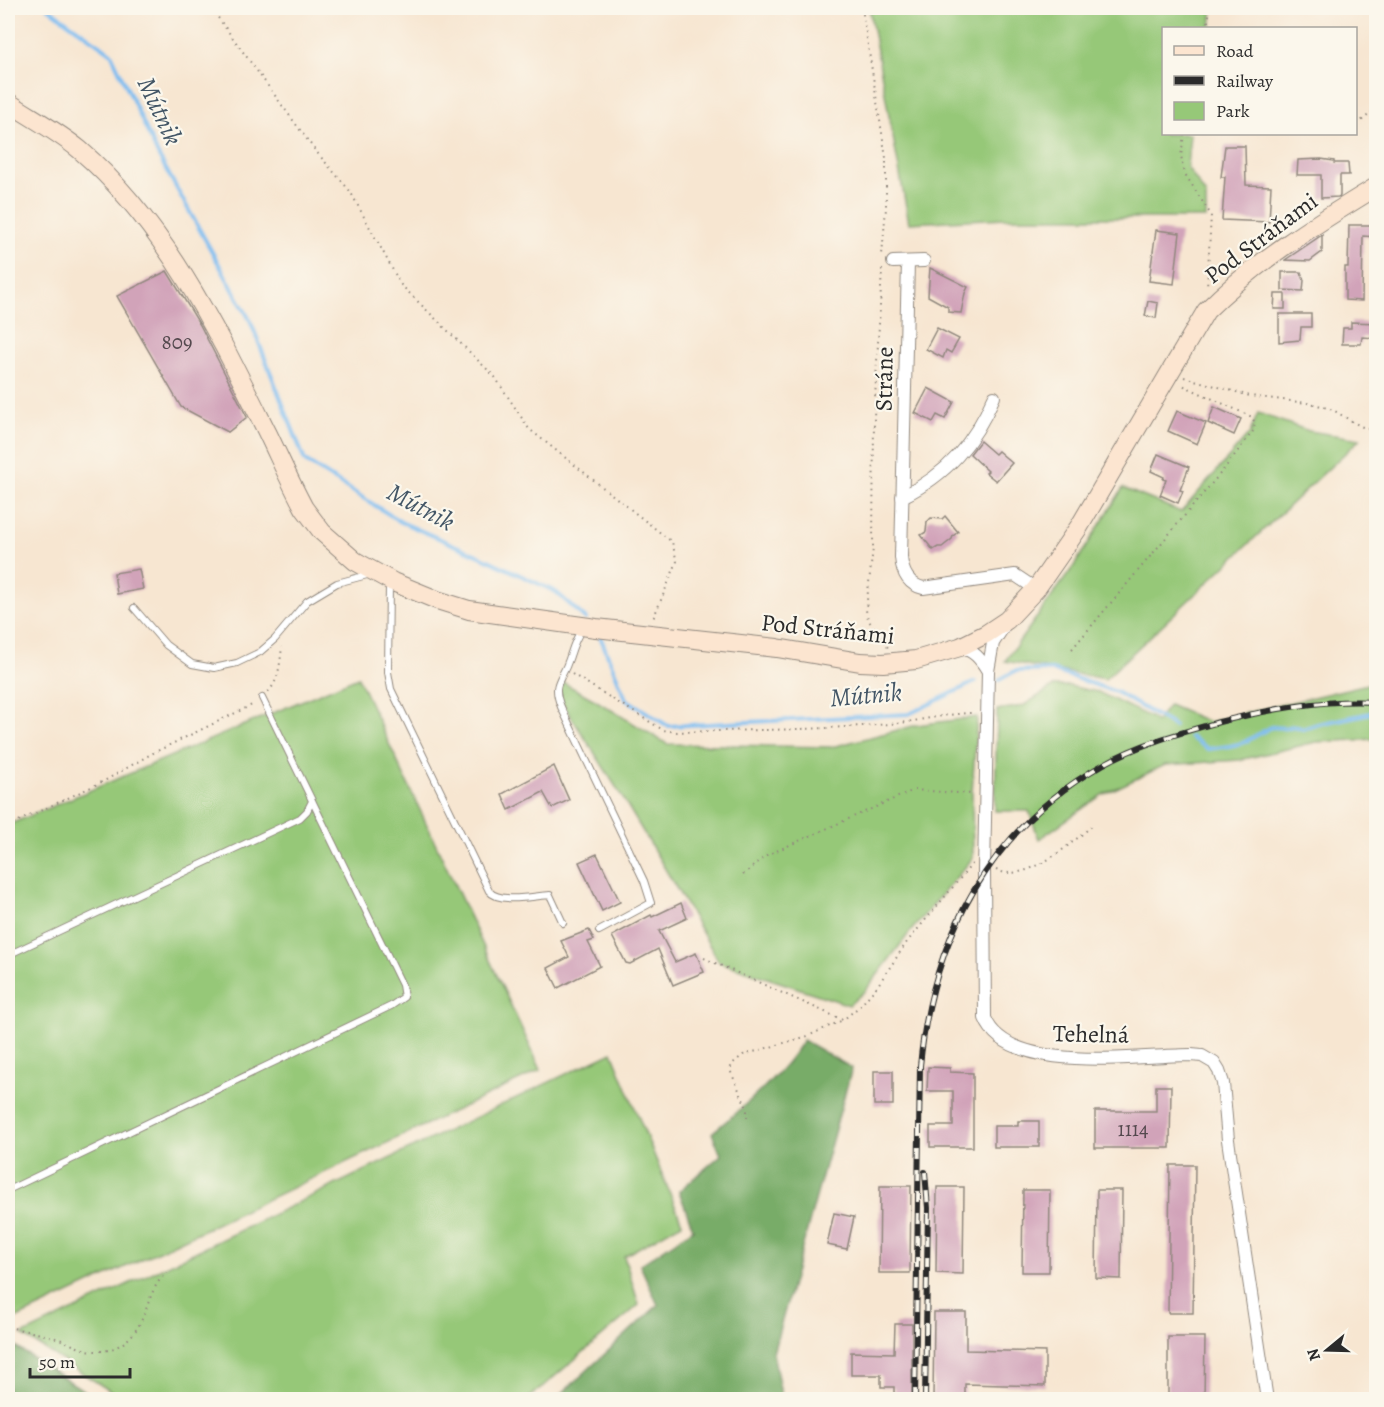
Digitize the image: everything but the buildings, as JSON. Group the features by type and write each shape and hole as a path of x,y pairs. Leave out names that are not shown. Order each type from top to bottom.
{"street":[{"name":"Pod Stráňami","path":"8,102 46,125 81,151 119,189 151,226 179,269 218,338 301,502 328,538 355,561 382,577 437,600 478,612 777,648 860,662 890,663 916,660 972,642 1007,620 1036,589 1079,527 1206,311 1227,289 1276,252 1377,187"},
{"path":"893,262 924,261"},
{"name":"Stráne","path":"908,262 901,564 905,575 917,586 935,587 1015,575 1036,589"},
{"path":"902,496 930,481 967,446 978,431 994,397"},
{"name":"Tehelná","path":"1007,620 993,643 988,671 984,859 986,1018 995,1035 1014,1047 1045,1055 1088,1058 1196,1055 1210,1060 1219,1071 1223,1083 1228,1140 1266,1400"},
{"path":"960,647 971,650 981,659 988,671"}],"lane":[{"path":"134,608 166,645 192,664 214,668 237,663 260,652 283,630 307,601 337,583 382,577 391,689 489,891 503,899 550,895 563,922"},
{"path":"589,627 575,639 569,660 556,684 556,692 644,881 651,903 599,931"},
{"path":"8,1190 391,1006 404,997 402,985 262,698"},
{"path":"8,955 300,818 312,801"}],"path":[{"path":"211,8 314,149 350,191 401,285 495,377 529,429 672,542 677,562 656,615 643,632"},
{"path":"862,8 886,158 886,208 874,417 873,548 866,618 888,646 890,663"},
{"path":"1207,27 1209,8"},
{"path":"1357,121 1361,121 1377,109"},
{"path":"1184,135 1182,163 1185,174 1211,216 1206,311"},
{"path":"1169,373 1250,396 1315,404 1333,410 1360,426 1377,432"},
{"path":"1072,648 1224,469 1254,430 1255,423 1252,417 1185,387 1169,373"},
{"path":"8,826 104,781 151,754 252,706 271,690 279,669 283,630"},
{"path":"569,660 569,670 574,677 663,730 677,732 892,724 963,713 978,713 987,716"},
{"path":"743,875 767,855 914,790 985,795"},
{"path":"747,1118 744,1101 730,1070 736,1059 808,1036 843,1020 878,986 907,942 968,867 984,859 999,872 1007,873 1027,869 1049,859 1092,826"},
{"path":"704,958 843,1020"},
{"path":"8,1327 62,1340 84,1350 95,1351 120,1346 129,1340 136,1330 157,1281 167,1272"}],"green space":[{"path":"869,8 1213,8 1211,27 1162,27 1162,135 1190,135 1187,167 1206,195 1206,218 1006,218 909,223"},
{"path":"1258,413 1309,431 1360,439 1105,679 1005,661 1074,566 1123,488 1181,512 1250,433"},
{"path":"358,677 541,1070 9,1322 8,825"},
{"path":"562,682 667,744 832,747 917,725 977,717 972,793 973,858 910,932 866,990 849,1005 719,962 622,797 560,700 559,689"},
{"path":"1376,682 1376,739 1316,742 1240,760 1165,765 1102,795 1039,839 1029,811 995,811 997,710 1023,706 1054,686 1069,686 1098,692 1156,722 1169,705 1209,722"},
{"path":"803,1040 852,1068 773,1353 782,1399 556,1399 658,1305 640,1265 693,1229 679,1191 721,1155 712,1133 773,1078"},
{"path":"612,1052 682,1223 624,1256 639,1305 528,1399 123,1399 22,1335"},
{"path":"8,1342 97,1399 8,1399"}],"waterway":[{"name":"Mútnik","path":"48,8 111,53 158,155 250,320 305,461 401,522 556,592 586,619"},
{"name":"Mútnik","path":"599,634 626,699 668,726 909,714 975,682"},
{"name":"Mútnik","path":"999,680 1015,671 1052,670 1116,692 1174,726"},
{"name":"Mútnik","path":"1190,737 1208,749 1243,743 1271,727 1294,726 1303,729 1376,712"}],"railway":[{"path":"915,1400 920,1066 927,1019 938,974 953,932 973,891 998,854 1028,820 1064,790 1117,757 1175,735 1258,713 1336,702 1376,702"},
{"path":"925,1172 928,1208 925,1400"}]}
